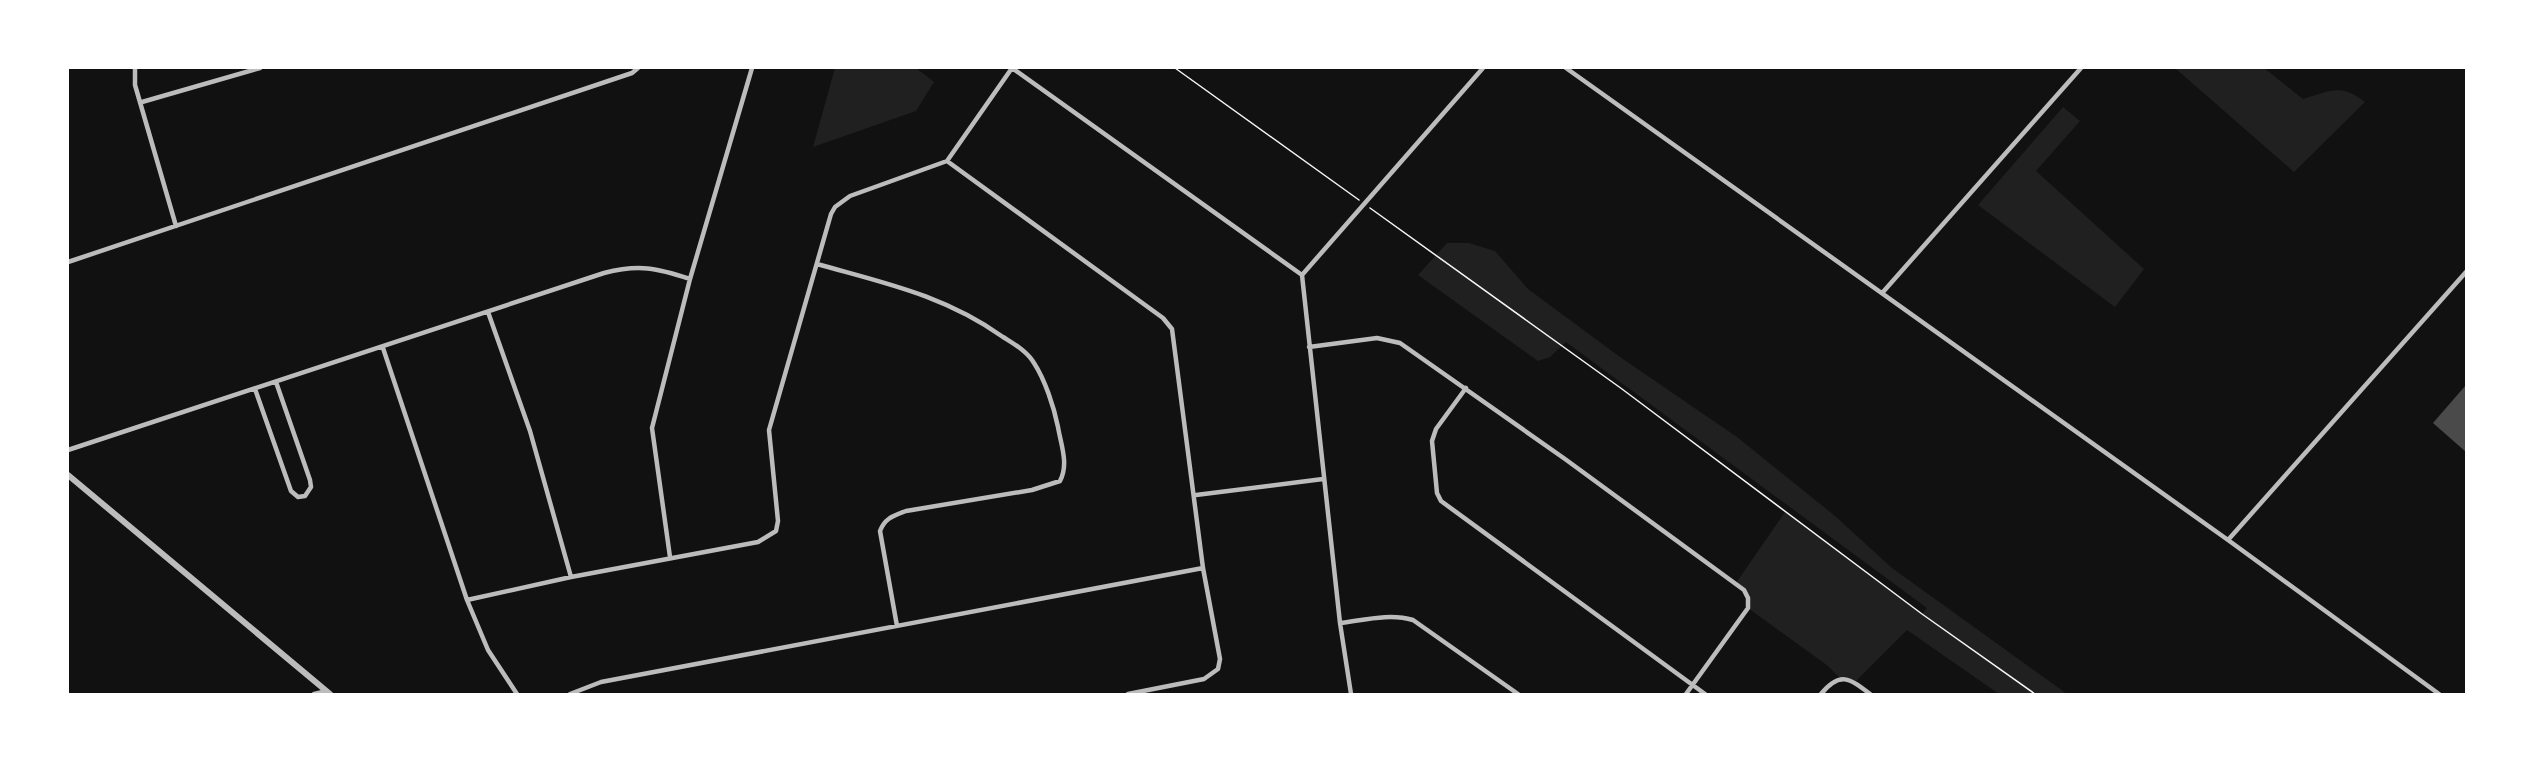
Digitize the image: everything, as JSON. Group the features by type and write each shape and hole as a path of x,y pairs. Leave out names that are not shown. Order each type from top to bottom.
{"street":[{"path":"135,68 135,85 142,102 176,226"},
{"path":"142,102 260,68"},
{"path":"68,262 632,73 638,68"},
{"path":"670,557 652,428 690,279 752,68"},
{"path":"466,600 670,557 758,542 776,531 778,521 769,430 831,214 842,200 947,161 1012,68 1302,275"},
{"path":"1351,694 1323,479 1302,275 1362,202 1483,68"},
{"path":"1566,68 2228,540 2439,694"},
{"path":"1882,292 2081,68"},
{"path":"947,161 1163,318 1172,328 1196,495 1203,568 1220,659 1218,669 1204,679 1128,694"},
{"path":"817,264 935,298 977,318 1027,353 1035,364 1056,417 1064,461 1064,472 1060,481 1032,490 906,511 889,517 883,522 880,531 897,626"},
{"path":"68,450 604,273 629,267 653,267 690,279"},
{"path":"2228,540 2466,272"},
{"path":"488,312 530,431 571,577"},
{"path":"1309,347 1389,339 1400,343 1466,388 1744,590 1748,598 1748,608 1686,694"},
{"path":"382,348 466,600 488,650 517,694"},
{"path":"255,389 291,491 298,497 305,496 311,487 310,480 276,382"},
{"path":"1466,388 1436,429 1432,441 1437,492 1441,501 1705,694"},
{"path":"68,474 329,693"},
{"path":"1196,495 1323,479"},
{"path":"570,694 602,682 1203,568"},
{"path":"1340,623 1402,616 1413,620 1518,694"},
{"path":"1821,694 1835,681 1841,679 1854,682 1870,694"},
{"path":"314,694 329,693"}],"path":[{"path":"1175,68 1622,389 1922,614 2035,694"}],"shaded area":[{"path":"835,68 916,68 934,82 916,111 813,147"},
{"path":"2175,68 2264,68 2303,99 2335,90 2349,92 2365,102 2294,172"},
{"path":"2063,107 2080,121 2036,171 2144,269 2115,307 1978,205"},
{"path":"1447,243 1469,243 1495,251 1528,289 1620,357 1737,437 1835,516 1892,568 2067,694 1999,694 1907,630 1855,682 1841,679 1828,666 1748,608 1748,598 1736,583 1785,512 1922,614 1927,608 1566,342 1550,357 1538,361 1418,275"}],"building":[{"path":"2466,385 2466,452 2433,423"}]}
